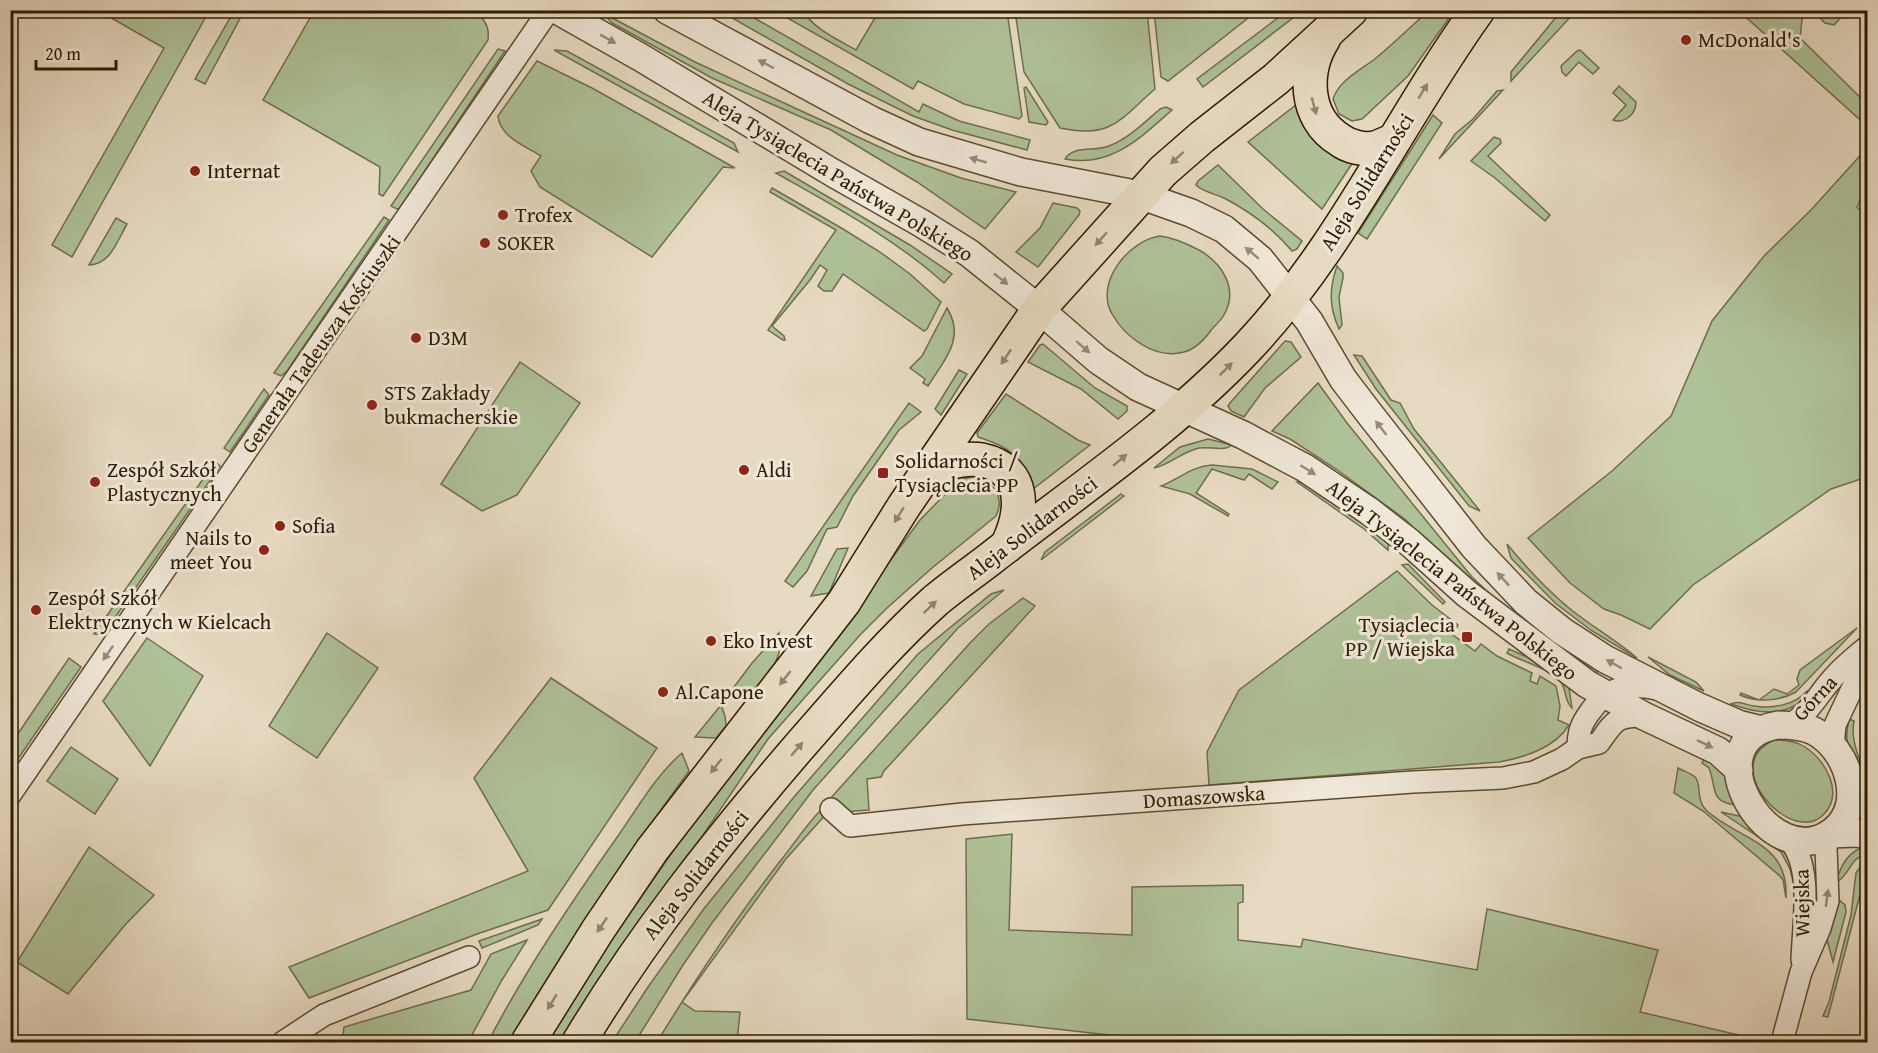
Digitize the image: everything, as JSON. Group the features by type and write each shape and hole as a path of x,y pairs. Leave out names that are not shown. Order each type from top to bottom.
{"main road":[{"name":"Aleja Solidarności","path":"579,1042 645,941 696,873 777,773 864,673 928,608 1006,546 1108,471 1184,409 1250,345 1326,250 1429,81 1478,10"},
{"path":"528,1042 587,946 652,850 844,602 904,506 1039,309 1140,195 1202,137 1276,79 1339,21"},
{"path":"1339,21 1317,49 1309,80 1317,119 1329,134 1344,144 1374,148 1393,141"},
{"path":"932,467 961,460 982,460 1002,468 1015,484 1020,504 1016,527 1006,546"}],"street":[{"name":"Generała Tadeusza Kościuszki","path":"10,795 549,10"},
{"name":"Aleja Tysiąclecia Państwa Polskiego","path":"557,10 969,253 1098,360 1138,387 1243,435 1289,459 1369,511 1409,542 1467,594 1554,660 1604,695 1644,716"},
{"name":"Aleja Tysiąclecia Państwa Polskiego","path":"667,10 871,120 920,142 1022,172 1140,195 1191,213 1224,229 1260,259 1309,321 1343,379 1474,547 1501,577 1526,602 1562,631 1605,659 1666,691"},
{"name":"Górna","path":"1788,725 1800,720 1834,677 1868,646"},
{"name":"Górna","path":"1833,747 1835,725 1868,655"},
{"path":"1578,748 1581,725 1596,702 1612,691 1633,687 1666,691 1738,724 1758,729 1788,725 1813,731 1833,747 1846,768 1859,801 1829,834"},
{"path":"1644,716 1718,751 1739,770"},
{"name":"Domaszowska","path":"831,809 850,826 974,813 1413,782 1503,778 1534,772 1562,759 1578,748 1599,743 1613,724 1622,717 1644,716"},
{"path":"1758,729 1750,735 1744,745 1739,770 1743,792 1753,811 1766,824 1788,838 1808,840 1829,834 1856,832 1868,835"},
{"name":"Wiejska","path":"1782,1042 1802,972 1828,901 1826,848 1829,834"},
{"name":"Wiejska","path":"1788,838 1795,845 1801,859 1803,876 1802,972"},
{"path":"283,1042 324,1015 469,957"}],"green space":[{"path":"1154,10 1257,11 1168,81 1161,77"},
{"path":"1429,10 1454,11 1408,76 1362,119 1352,121 1339,114 1333,99 1340,86 1383,52"},
{"path":"1562,10 1576,11 1511,81 1511,72"},
{"path":"1822,10 1847,11 1834,25 1825,23 1821,19"},
{"path":"99,11 209,11 72,257 52,245 164,48"},
{"path":"234,11 244,11 205,84 195,79"},
{"path":"314,11 472,11 483,19 487,26 488,40 383,196 379,194 380,167 263,100"},
{"path":"720,11 742,11 919,112 923,104 959,121 1030,140 1027,150 952,130 913,116 848,84"},
{"path":"775,11 803,11 820,29 856,50 879,11 1007,11 1022,116 1019,119 964,104 918,81 913,89"},
{"path":"1015,11 1147,11 1155,89 1123,118 1103,129 1078,131 1060,128 1024,72"},
{"path":"1287,11 1302,11 1203,87 1197,79"},
{"path":"1739,11 1803,11 1800,38 1867,104 1867,126"},
{"path":"603,13 695,62 897,155 961,178 1016,192 985,229 917,182 831,130 712,78 612,23"},
{"path":"498,49 505,51 400,208 391,206"},
{"path":"554,50 567,51 734,143 738,152"},
{"path":"1580,50 1599,68 1593,74 1579,62 1566,76 1561,66"},
{"path":"537,61 592,88 735,168 723,167 652,257 540,187 531,171 541,156 514,140 503,130 498,116"},
{"path":"1619,86 1636,102 1632,114 1622,121 1613,120 1626,105 1613,93"},
{"path":"1026,87 1048,122 1046,125 1029,122 1024,88"},
{"path":"1503,90 1439,159 1455,134 1473,119 1497,91"},
{"path":"1296,105 1302,123 1316,141 1355,159 1322,209 1248,142"},
{"path":"1166,107 1172,110 1136,140 1111,155 1081,161 1065,159 1079,150 1103,148 1116,143 1136,130 1160,109"},
{"path":"1433,115 1442,123 1367,239 1358,233"},
{"path":"1494,137 1500,139 1501,143 1488,156 1550,215 1545,221 1495,178 1471,161"},
{"path":"1867,148 1867,184 1857,207 1868,219 1867,477 1831,489 1693,585 1650,629 1604,609 1570,583 1528,538 1612,471 1671,416 1712,321 1764,256 1811,210"},
{"path":"1218,165 1263,209 1302,241 1297,249 1292,251 1270,228 1245,210 1196,185"},
{"path":"784,171 910,245 952,274 944,283 884,237 776,173"},
{"path":"772,188 880,252 910,274 941,302 927,329 924,331 843,274 832,291 824,291 818,286 827,270 820,265 772,326 784,336 785,340 768,330 836,230 770,192"},
{"path":"1053,203 1077,208 1080,211 1038,267 1016,252 1040,228"},
{"path":"384,217 389,220 287,371 281,376 274,373"},
{"path":"116,218 127,224 116,244 103,261 89,265"},
{"path":"1160,236 1185,243 1207,255 1221,269 1229,286 1230,296 1223,317 1192,349 1173,354 1152,350 1133,338 1118,323 1108,302 1111,277 1126,254 1148,239"},
{"path":"1337,266 1343,273 1339,297 1342,325 1339,329 1333,313 1331,298"},
{"path":"947,308 952,319 954,339 951,349 928,386 923,383 925,379 910,368 922,356"},
{"path":"1285,341 1291,342 1301,357 1265,388 1244,417 1231,411 1228,406 1230,403"},
{"path":"1043,344 1095,388 1127,406 1127,411 1118,419 1081,389 1028,362"},
{"path":"1354,355 1362,356 1391,400 1400,403 1414,429 1480,511 1469,506 1376,389"},
{"path":"520,362 580,403 517,495 482,511 441,484"},
{"path":"959,370 967,374 941,415 935,409"},
{"path":"1318,383 1347,423 1472,577 1502,605 1537,632 1597,670 1595,677 1586,674 1460,574 1406,520 1336,469 1290,439 1272,431"},
{"path":"264,389 269,395 230,452 224,448"},
{"path":"1006,394 1078,440 1090,445 1033,489 1013,454 999,445 978,437 977,433"},
{"path":"909,403 921,412 899,430 853,496 837,527 827,529 807,571 793,587 785,581"},
{"path":"1208,439 1232,445 1225,448 1193,450 1154,468 1180,447"},
{"path":"215,462 220,466 103,635 94,634"},
{"path":"1212,465 1252,469 1278,482 1272,489 1249,474 1244,480 1212,469 1196,493 1229,514 1228,516 1190,494 1161,486 1192,470"},
{"path":"975,476 988,482 996,491 999,503 996,516 887,608 860,635 768,739 563,1042 547,1042 592,968 703,808 821,655 920,520 959,480"},
{"path":"1297,482 1304,482 1373,530 1388,544 1388,550 1364,529"},
{"path":"1121,494 1124,496 1041,560 1045,552"},
{"path":"1507,544 1536,578 1561,601 1637,658 1592,631 1555,603 1511,558"},
{"path":"848,548 829,593 811,596 837,549"},
{"path":"1408,564 1445,602 1443,604 1402,565"},
{"path":"1397,571 1432,605 1458,625 1453,635 1475,651 1481,644 1497,656 1532,673 1530,681 1537,684 1540,676 1556,686 1560,706 1558,720 1569,725 1563,733 1556,740 1538,750 1499,762 1209,785 1207,752 1239,690"},
{"path":"1004,590 958,628 813,790 712,923 635,1042 612,1042 703,910 794,797 918,654 991,594"},
{"path":"1023,598 1035,606 881,777 867,779 869,810 842,812 829,800 970,643 989,624"},
{"path":"1857,628 1796,692 1776,699 1759,700 1774,689 1787,694 1799,685 1797,679 1800,670"},
{"path":"327,633 378,668 317,758 269,726"},
{"path":"779,633 779,653 773,669 755,690 748,693 731,691 752,663"},
{"path":"147,638 203,676 150,766 103,701"},
{"path":"1509,649 1549,667 1568,682 1572,708 1563,685 1557,677 1507,653"},
{"path":"1648,657 1696,682 1704,691 1670,675"},
{"path":"69,658 81,667 11,769 11,744"},
{"path":"551,678 657,748 548,910 477,934 309,998 289,967 528,871 474,778"},
{"path":"1807,691 1812,692 1794,706 1774,712 1753,710 1731,704 1776,706 1790,703"},
{"path":"1741,693 1758,700 1747,698 1740,695"},
{"path":"721,705 726,726 716,738 695,737"},
{"path":"1849,719 1854,721 1854,740 1867,793 1857,775 1849,751 1847,728"},
{"path":"1774,740 1798,743 1813,753 1826,769 1832,787 1830,806 1824,814 1811,822 1795,820 1779,812 1766,800 1756,784 1753,767 1758,752"},
{"path":"71,747 118,779 95,814 47,781"},
{"path":"682,753 689,771 596,904 551,972 509,1042 488,1042 534,961 568,909 649,791"},
{"path":"1707,754 1726,776 1736,805 1722,801 1715,793 1709,768 1702,763"},
{"path":"1678,768 1695,777 1701,802 1707,811 1771,854 1780,865 1785,879 1786,898 1783,880 1780,876 1703,811 1674,793"},
{"path":"821,810 826,814 785,860 682,1002 748,904"},
{"path":"1721,812 1744,817 1780,846 1792,863 1795,881 1793,881 1790,869 1781,852"},
{"path":"1012,834 1009,930 1132,935 1132,887 1243,885 1243,902 1238,903 1238,940 1301,947 1303,939 1477,970 1487,909 1658,950 1640,1012 1756,1039 1755,1042 1141,1042 1136,1038 967,1019 966,839"},
{"path":"1867,846 1867,853 1853,862 1845,875 1837,882 1841,869 1851,854"},
{"path":"89,847 154,895 125,925 68,994 17,962"},
{"path":"1867,862 1867,883 1862,887 1828,1017 1823,1016 1829,1002 1851,915 1856,873"},
{"path":"1838,899 1845,905 1846,912 1833,962 1827,940"},
{"path":"542,919 538,925 482,948 479,941"},
{"path":"527,940 468,1042 342,1042 344,1027 471,990 491,954"},
{"path":"682,1002 695,1011 740,1012 737,1042 657,1042"}],"place":[{"name":"McDonald's","path":"1686,40"},
{"name":"Internat","path":"195,171"},
{"name":"Trofex","path":"503,215"},
{"name":"SOKER","path":"485,243"},
{"name":"D3M","path":"416,338"},
{"name":"STS Zakłady bukmacherskie","path":"372,405"},
{"name":"Aldi","path":"744,470"},
{"name":"Solidarności / Tysiąclecia PP","path":"883,473"},
{"name":"Zespół Szkół Plastycznych","path":"95,482"},
{"name":"Sofia","path":"280,526"},
{"name":"Nails to meet You","path":"264,550"},
{"name":"Zespół Szkół Elektrycznych w Kielcach","path":"36,610"},
{"name":"Tysiąclecia PP / Wiejska","path":"1467,637"},
{"name":"Eko Invest","path":"711,641"},
{"name":"Al.Capone","path":"663,692"}]}
